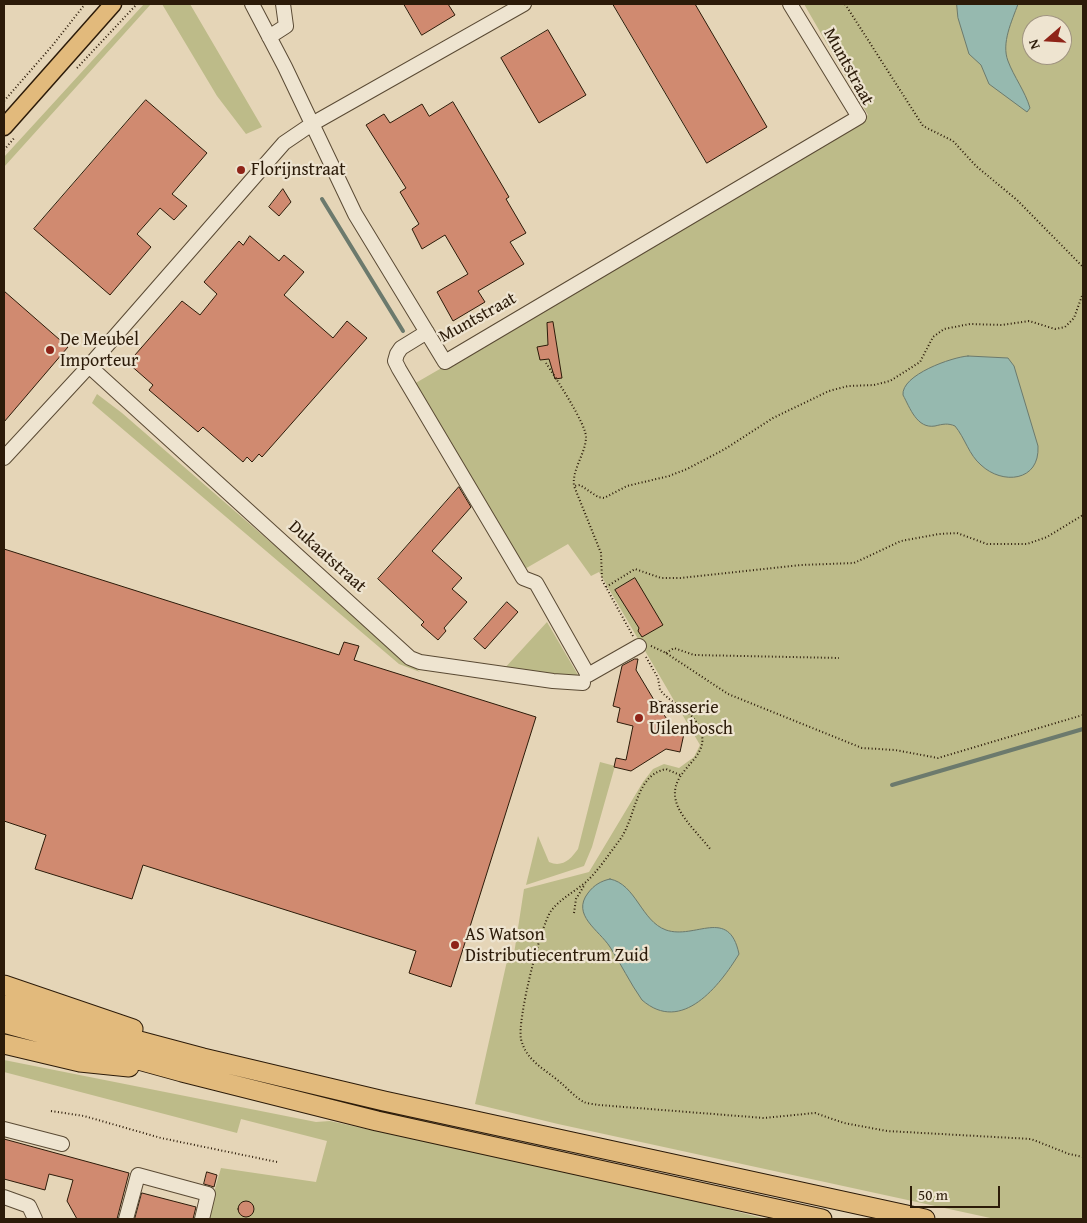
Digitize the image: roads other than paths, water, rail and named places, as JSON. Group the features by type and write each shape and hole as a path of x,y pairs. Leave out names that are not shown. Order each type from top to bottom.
{"highway":[{"path":"4,985 118,1022 203,1058"},
{"path":"4,1005 203,1058 384,1101 925,1219"},
{"path":"4,1023 182,1072 439,1135 822,1219"},
{"path":"4,1044 80,1062 182,1072"}],"main road":[{"path":"10,131 112,4"}],"street":[{"path":"252,4 312,124"},
{"path":"270,37 286,26 283,4"},
{"path":"4,458 89,366 284,143 312,124 524,4"},
{"name":"Muntstraat","path":"312,124 355,214 445,362 859,117 790,4"},
{"path":"427,332 401,348 397,354 396,361 523,578 536,582 588,675 638,646"},
{"name":"Dukaatstraat","path":"89,366 410,658 420,662 439,665 553,681 583,683"},
{"path":"4,1129 62,1144"},
{"path":"126,1219 138,1175 208,1194 202,1219"},
{"path":"4,1197 29,1206 35,1219"}],"water":[{"path":"957,4 1018,4 1008,32 1006,54 1010,67 1028,102 1030,108 1027,112 989,84 981,65 969,54 958,18"},
{"path":"968,356 1008,358 1014,366 1038,446 1037,458 1033,467 1018,477 999,476 981,465 973,456 955,426 950,424 929,426 923,424 911,411 903,395 910,381 918,374 951,360"},
{"path":"610,879 619,882 626,888 650,919 666,930 677,932 719,928 727,931 734,940 739,954 711,991 698,1002 685,1009 671,1012 657,1009 642,1000 610,947 588,922 583,908 584,901 590,890"}],"waterway":[{"path":"322,199 403,331"},
{"path":"892,785 1083,729"}],"place":[{"name":"Florijnstraat","path":"241,170"},
{"name":"De Meubel Importeur","path":"50,350"},
{"name":"Brasserie Uilenbosch","path":"639,718"},
{"name":"AS Watson Distributiecentrum Zuid","path":"455,945"}]}
